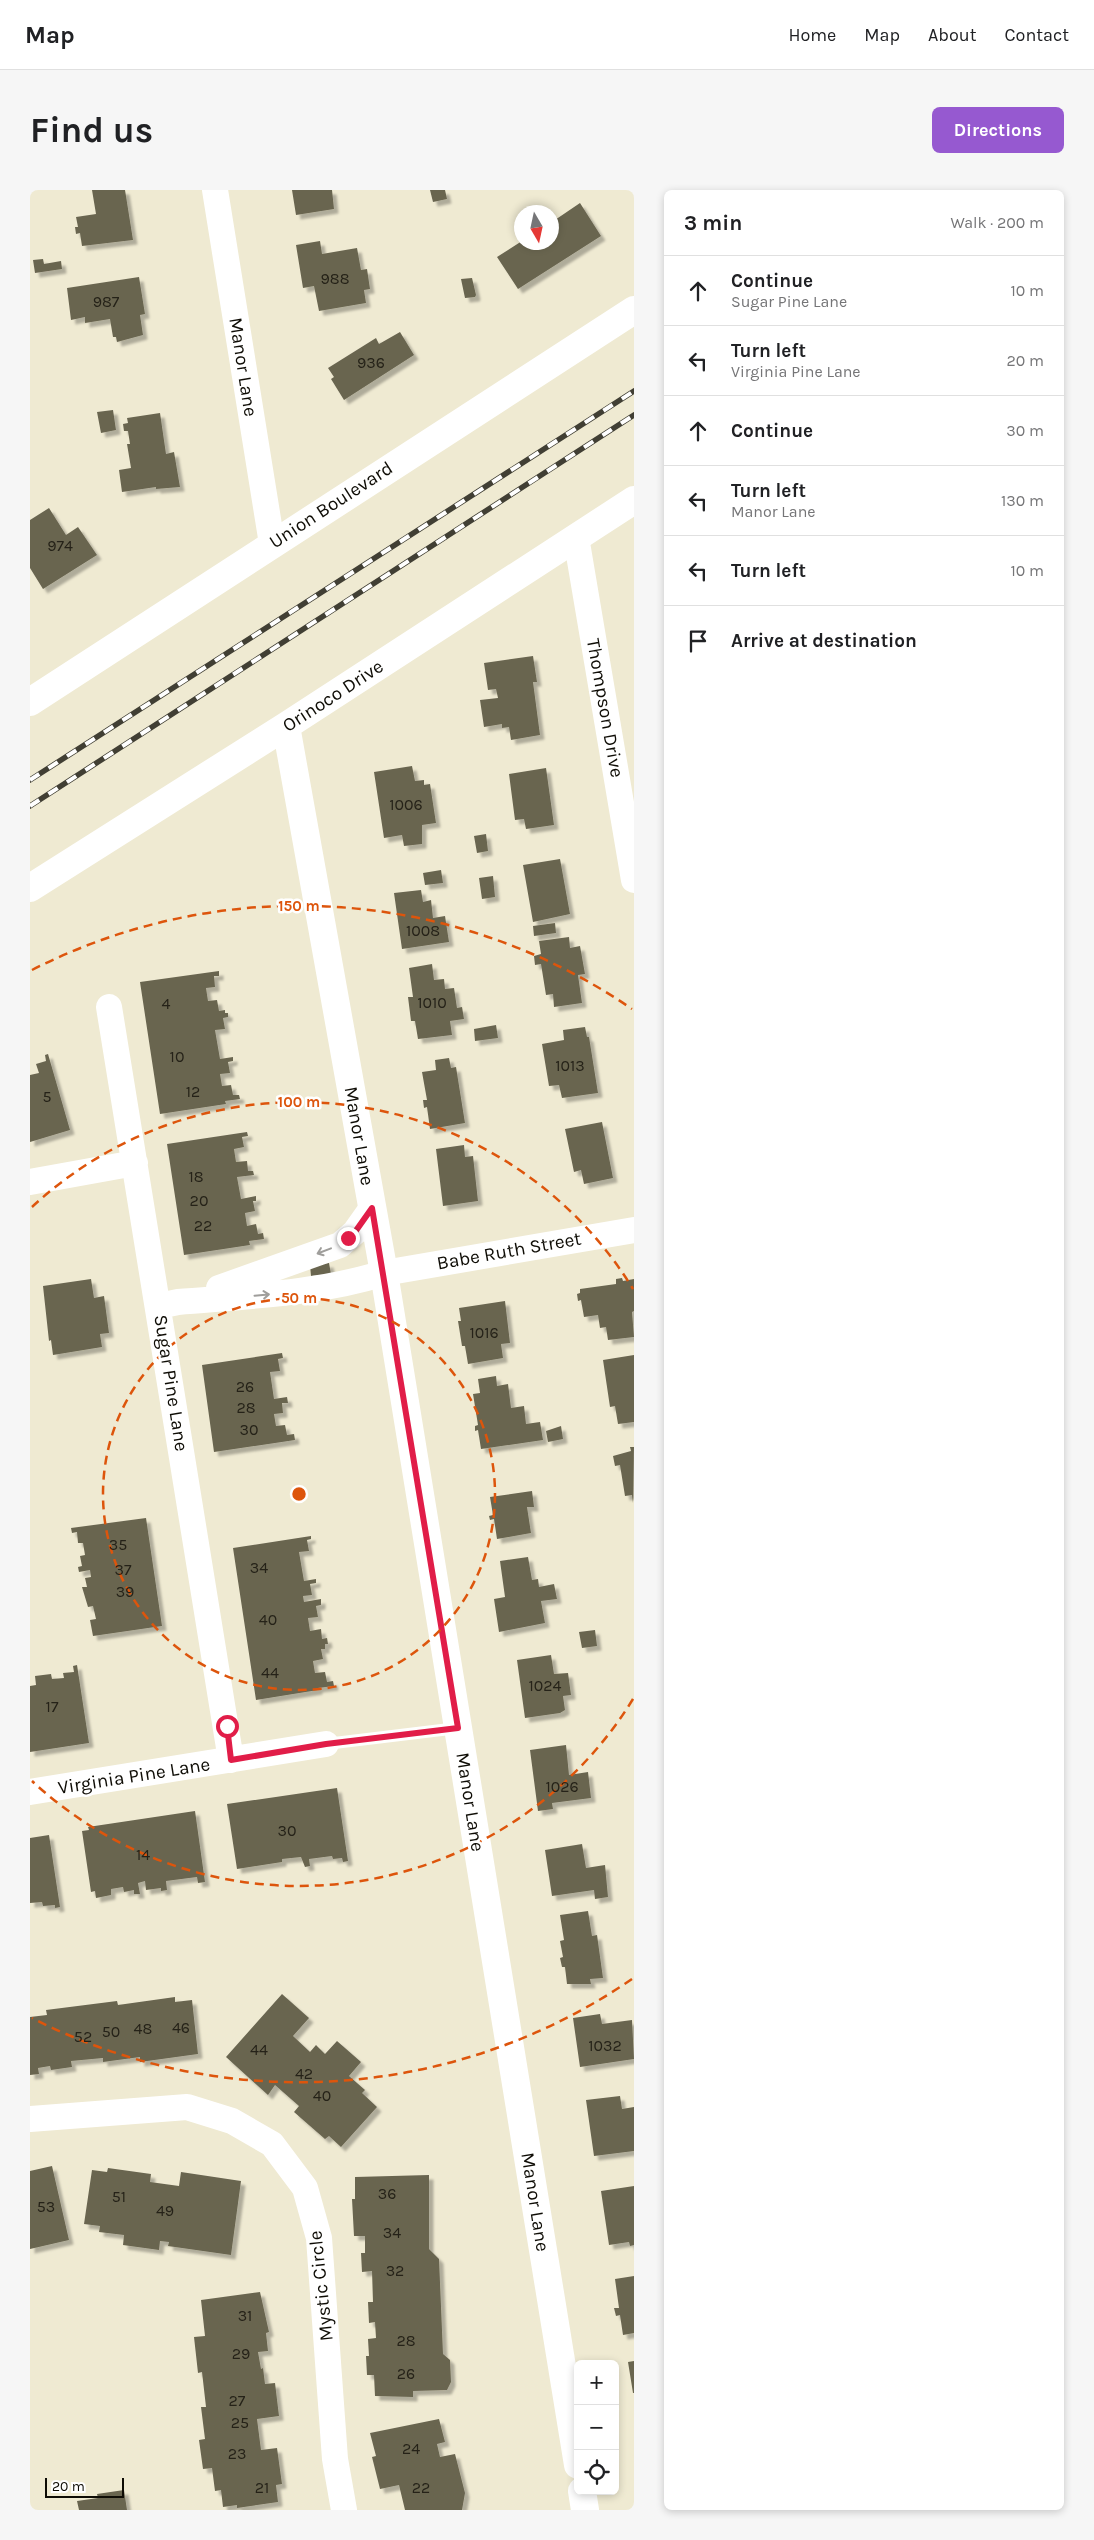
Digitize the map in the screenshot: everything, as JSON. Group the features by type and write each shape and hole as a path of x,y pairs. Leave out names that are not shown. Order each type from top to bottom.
{"street":[{"name":"Manor Lane","path":"215,190 272,544"},
{"name":"Union Boulevard","path":"30,702 634,310"},
{"name":"Orinoco Drive","path":"30,888 286,726 634,500"},
{"name":"Thompson Drive","path":"576,537 634,880"},
{"name":"Manor Lane","path":"286,726 384,1273 576,2450"},
{"name":"Sugar Pine Lane","path":"109,1007 135,1163 169,1304 231,1760"},
{"path":"30,1182 135,1163"},
{"path":"169,1304 286,1266 340,1245 355,1232 372,1208"},
{"name":"Babe Ruth Street","path":"169,1304 298,1292 352,1283 384,1273 634,1230"},
{"name":"Virginia Pine Lane","path":"30,1792 326,1744"},
{"name":"Mystic Circle","path":"30,2119 187,2107 232,2121 272,2144 305,2188 319,2238 335,2459 344,2510"},
{"path":"583,2495 585,2510"}],"lane":[{"path":"326,1744 458,1728"}],"building":[{"path":"92,190 125,190 133,240 82,246 80,233 76,234 75,227 78,227 76,217 96,214"},
{"path":"292,190 332,190 334,209 296,215"},
{"path":"430,190 445,190 447,199 433,202"},
{"path":"580,203 601,236 518,289 497,257 514,246 514,250 559,250 559,217"},
{"path":"320,241 322,254 357,248 361,270 367,269 370,289 364,290 366,303 319,311 314,286 303,288 296,245"},
{"path":"43,259 44,264 61,261 62,269 35,273 33,260"},
{"path":"139,277 145,314 140,315 143,335 117,342 116,337 113,337 110,319 85,323 85,317 71,320 67,288"},
{"path":"472,278 476,295 475,297 465,298 461,279"},
{"path":"400,332 414,355 344,400 331,379 334,377 328,368 376,338 379,344"},
{"path":"113,410 116,430 101,433 97,412"},
{"path":"160,413 166,454 174,452 180,487 156,489 156,487 122,492 119,470 131,468 127,444 130,444 128,431 124,431 123,424 128,423 127,418"},
{"path":"49,508 66,535 78,527 97,555 43,589 30,568 30,520"},
{"path":"533,656 537,682 533,682 540,735 511,740 509,727 502,728 502,724 484,727 480,700 498,698 496,689 488,690 484,663"},
{"path":"412,766 415,781 424,780 424,785 430,784 436,823 422,825 422,844 404,846 402,835 384,838 374,772"},
{"path":"546,768 554,825 526,829 524,819 515,820 509,774"},
{"path":"486,834 488,851 477,853 474,836"},
{"path":"560,859 570,914 533,922 523,865"},
{"path":"441,870 443,883 425,885 423,873"},
{"path":"493,876 495,897 482,899 479,878"},
{"path":"421,890 423,902 431,900 433,918 445,916 449,942 402,949 394,893"},
{"path":"555,923 556,933 534,936 533,926"},
{"path":"569,937 570,948 580,946 585,974 578,975 582,1003 554,1007 553,994 546,995 541,964 535,965 534,956 541,954 539,941"},
{"path":"432,964 434,980 444,979 445,989 454,988 457,1008 462,1007 464,1019 450,1021 452,1035 418,1039 415,1021 411,1021 408,997 413,997 409,968"},
{"path":"219,971 219,976 214,976 215,987 206,988 208,1001 217,1000 219,1011 225,1010 225,1013 228,1013 228,1017 223,1018 225,1029 215,1030 220,1059 233,1057 233,1061 228,1062 230,1073 220,1074 222,1086 231,1085 233,1095 239,1095 240,1099 225,1101 226,1104 160,1114 140,982"},
{"path":"496,1025 498,1038 475,1041 474,1029"},
{"path":"585,1027 587,1037 589,1037 598,1093 562,1098 559,1085 549,1086 542,1044 564,1040 563,1030"},
{"path":"48,1054 70,1130 30,1142 30,1075 39,1073 36,1064 46,1061 45,1055"},
{"path":"449,1058 451,1068 456,1067 465,1123 430,1129 427,1107 424,1108 423,1100 427,1100 422,1072 436,1070 435,1060"},
{"path":"602,1122 613,1178 584,1184 581,1170 574,1172 565,1129"},
{"path":"247,1132 248,1136 242,1137 244,1147 234,1149 236,1162 247,1161 248,1171 253,1171 254,1175 237,1177 241,1199 256,1196 256,1201 253,1201 255,1211 245,1213 247,1226 256,1224 258,1234 263,1233 264,1239 249,1241 250,1245 184,1255 167,1144"},
{"path":"464,1145 465,1157 473,1156 478,1201 443,1206 436,1149"},
{"path":"329,1263 331,1274 311,1276 310,1265"},
{"path":"622,1278 623,1281 634,1279 634,1311 632,1312 634,1337 608,1340 606,1327 600,1328 598,1315 584,1317 581,1300 578,1301 577,1294 580,1293 580,1289 616,1284 616,1279"},
{"path":"91,1279 94,1298 104,1296 109,1333 100,1334 102,1347 53,1355 51,1340 49,1341 43,1286"},
{"path":"505,1301 510,1343 501,1344 503,1358 468,1364 465,1346 462,1346 458,1321 461,1321 459,1308"},
{"path":"282,1353 283,1358 278,1359 280,1371 270,1372 274,1399 287,1397 288,1403 282,1403 283,1413 274,1414 276,1426 285,1425 287,1435 294,1434 295,1440 214,1452 202,1365"},
{"path":"634,1355 634,1422 618,1424 615,1406 610,1407 603,1360"},
{"path":"496,1376 497,1386 508,1384 511,1408 524,1406 526,1424 540,1422 543,1440 481,1449 478,1430 475,1431 475,1426 478,1425 473,1394 480,1393 478,1379"},
{"path":"561,1426 563,1439 548,1442 546,1431"},
{"path":"630,1447 634,1447 633,1503 632,1495 625,1496 620,1465 615,1466 613,1456 631,1451"},
{"path":"532,1491 534,1507 527,1507 531,1533 497,1539 494,1519 490,1520 489,1516 493,1515 490,1497"},
{"path":"146,1518 162,1626 93,1636 90,1620 96,1619 93,1606 88,1607 82,1587 87,1587 85,1578 91,1577 90,1570 79,1572 78,1567 82,1566 80,1556 85,1555 83,1543 78,1543 77,1532 72,1533 71,1528"},
{"path":"311,1536 311,1539 307,1540 309,1551 299,1552 304,1581 316,1579 316,1583 310,1584 312,1595 303,1596 304,1602 321,1599 321,1605 316,1606 318,1617 308,1618 310,1631 321,1629 322,1639 327,1638 328,1644 325,1644 325,1649 321,1649 323,1659 313,1661 315,1673 325,1672 327,1682 333,1681 334,1686 256,1700 233,1548"},
{"path":"528,1557 532,1580 538,1579 539,1587 554,1584 557,1599 541,1601 545,1623 499,1632 494,1599 505,1597 500,1561"},
{"path":"595,1630 597,1646 582,1648 579,1632"},
{"path":"551,1655 554,1674 568,1673 571,1695 563,1696 565,1710 560,1713 525,1718 517,1660"},
{"path":"77,1665 89,1743 30,1752 30,1686 36,1685 35,1676 51,1674 52,1679 64,1678 63,1673 74,1672 73,1666"},
{"path":"566,1745 569,1775 588,1772 591,1798 552,1803 553,1809 538,1811 530,1750"},
{"path":"337,1788 348,1861 343,1862 342,1858 333,1859 332,1856 309,1859 310,1866 305,1867 301,1857 282,1859 282,1862 237,1869 227,1804"},
{"path":"195,1811 205,1882 198,1883 197,1877 166,1881 167,1890 161,1891 161,1888 146,1890 145,1881 138,1883 140,1894 134,1894 134,1890 124,1892 123,1887 111,1889 111,1895 96,1898 95,1891 91,1892 82,1831 89,1830 88,1827"},
{"path":"49,1835 60,1907 55,1908 55,1905 43,1906 42,1902 30,1903 30,1838"},
{"path":"582,1844 586,1868 605,1865 608,1897 595,1899 594,1890 552,1896 545,1850"},
{"path":"588,1911 592,1936 597,1935 603,1978 590,1979 591,1984 567,1984 565,1967 562,1967 560,1958 563,1957 560,1941 564,1940 560,1915"},
{"path":"282,1994 309,2018 293,2036 310,2052 316,2045 325,2054 337,2041 361,2062 349,2076 365,2090 362,2093 377,2107 341,2147 329,2136 325,2139 294,2112 299,2106 275,2085 268,2095 226,2057"},
{"path":"175,1997 175,2002 192,2000 198,2054 140,2062 140,2057 103,2062 103,2058 71,2061 72,2067 51,2070 50,2066 38,2068 39,2074 30,2075 30,2017 47,2015 46,2010 117,2001 118,2005"},
{"path":"600,2014 602,2024 632,2020 634,2059 580,2067 573,2018"},
{"path":"620,2096 622,2109 634,2107 634,2151 594,2156 586,2100"},
{"path":"52,2166 69,2240 30,2249 30,2171"},
{"path":"108,2168 151,2174 150,2182 179,2186 181,2172 241,2181 231,2255 168,2246 169,2242 160,2241 159,2250 123,2245 124,2235 99,2232 100,2226 84,2224 92,2170 107,2172"},
{"path":"429,2175 429,2249 439,2259 443,2354 450,2360 451,2382 447,2390 413,2391 413,2397 375,2396 374,2375 367,2375 366,2356 369,2356 368,2339 376,2338 375,2322 369,2323 368,2302 373,2302 372,2271 362,2272 361,2253 365,2253 365,2236 354,2236 352,2199 355,2199 355,2177"},
{"path":"634,2186 634,2245 630,2246 629,2242 609,2245 601,2191"},
{"path":"634,2276 634,2333 623,2335 620,2315 616,2316 614,2308 619,2308 615,2279"},
{"path":"260,2292 269,2332 266,2333 268,2351 258,2352 265,2384 275,2383 279,2416 257,2419 261,2450 277,2448 282,2484 276,2485 278,2502 237,2508 237,2505 223,2507 221,2490 215,2491 212,2468 203,2469 199,2440 205,2439 201,2407 206,2407 202,2372 198,2373 194,2337 205,2336 201,2300"},
{"path":"634,2361 634,2393 633,2393 628,2362"},
{"path":"439,2419 445,2442 437,2444 440,2457 455,2454 465,2493 462,2510 405,2510 399,2485 380,2489 372,2457 376,2456 370,2433"},
{"path":"124,2490 127,2510 79,2510 77,2501 98,2498 97,2494"}],"railway":[{"path":"30,780 634,391"},
{"path":"30,806 634,415"}],"route":[{"path":"227,1726 231,1760 326,1744 398,1737 458,1728 372,1208 355,1232 348,1238"}]}
